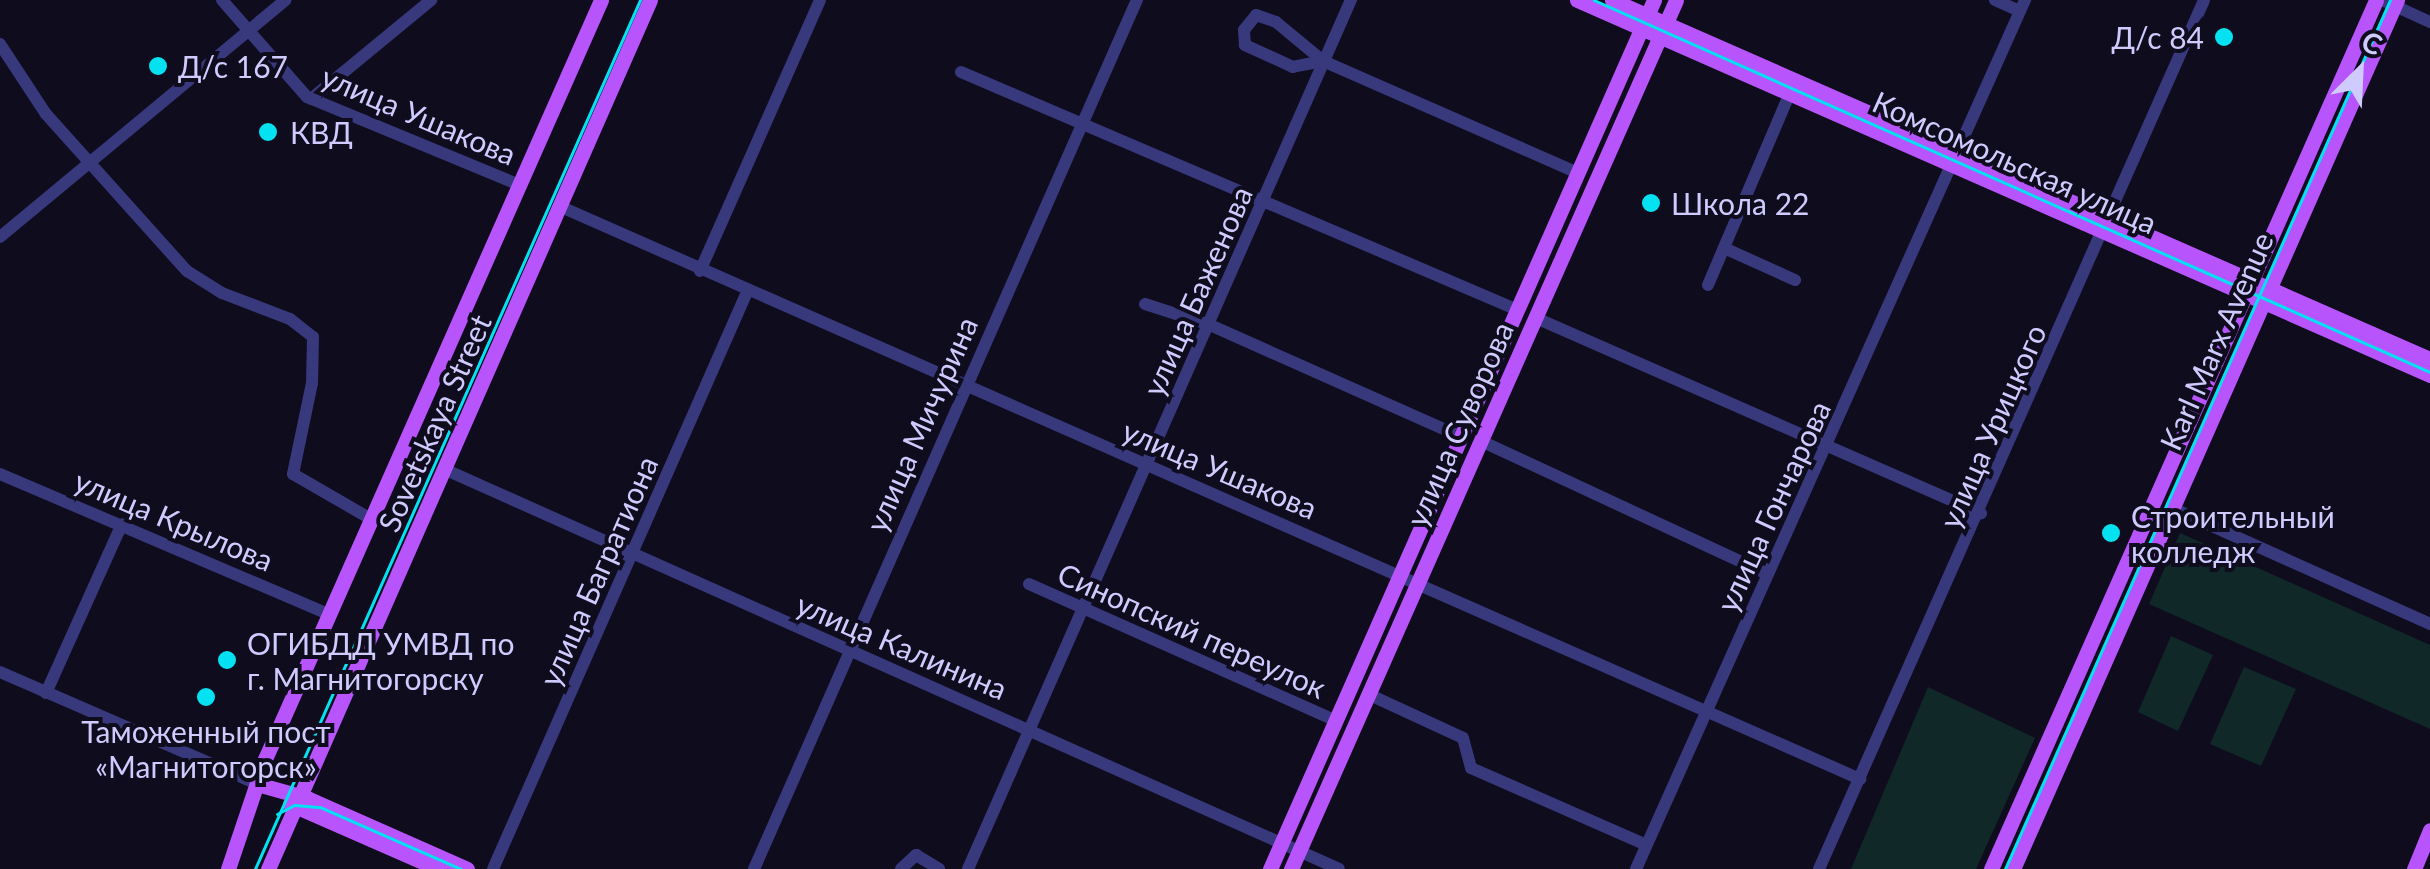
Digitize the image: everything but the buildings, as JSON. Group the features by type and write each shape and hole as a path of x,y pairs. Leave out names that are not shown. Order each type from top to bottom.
{"main road":[{"name":"Sovetskaya Street","path":"228,869 257,784 329,614 601,0"},
{"name":"Sovetskaya Street","path":"268,869 650,0"},
{"name":"Комсомольская улица","path":"1577,0 1648,14"},
{"name":"Комсомольская улица","path":"1612,0 1648,14 1663,30 1790,92 1954,158"},
{"name":"улица Суворова","path":"1291,869 1676,0"},
{"name":"Karl Marx Avenue","path":"1991,869 2248,288 2387,1"},
{"name":"Karl Marx Avenue","path":"2013,869 2266,296 2387,1"},
{"name":"улица Суворова","path":"1270,869 1648,14"},
{"name":"Комсомольская улица","path":"1663,30 2266,296 2430,375"},
{"name":"Комсомольская улица","path":"2266,296 2430,359"},
{"path":"257,784 468,869"},
{"path":"298,801 437,869"},
{"path":"2414,869 2430,830"}],"street":[{"name":"улица Ушакова","path":"222,0 293,86 311,98 519,185"},
{"path":"0,237 91,166 285,0"},
{"path":"311,98 430,0"},
{"path":"700,272 820,0"},
{"name":"улица Мичурина","path":"754,869 1137,0"},
{"name":"улица Баженова","path":"968,869 1266,199 1350,0"},
{"path":"1995,0 2022,5"},
{"name":"улица Урицкого","path":"1819,869 1981,513 2204,0"},
{"path":"2387,1 2430,22"},
{"name":"улица Гончарова","path":"1636,869 1766,573 1831,445 2022,5"},
{"path":"1323,62 1293,67 1245,45 1244,30 1256,15 1276,22 1323,62 1578,173"},
{"path":"0,44 46,114 187,271 222,293 290,318 313,338 312,383 293,474 371,519"},
{"path":"961,72 1082,119 1518,310"},
{"path":"1708,285 1790,92"},
{"name":"улица Ушакова","path":"559,206 700,272 1401,574 1860,779"},
{"path":"1724,248 1795,280"},
{"name":"улица Багратиона","path":"493,869 747,292"},
{"path":"1145,304 1210,325 1462,437"},
{"path":"1536,318 1981,513"},
{"path":"1481,441 1766,573"},
{"name":"улица Калинина","path":"444,469 1339,869"},
{"name":"улица Крылова","path":"0,474 329,614"},
{"path":"2172,508 2430,624"},
{"path":"46,692 122,524"},
{"name":"Синопский переулок","path":"1028,584 1336,721"},
{"path":"0,672 257,784"},
{"name":"Синопский переулок","path":"1370,695 1463,738 1471,768 1646,845"},
{"path":"900,869 916,854 939,869"}],"green space":[{"path":"2180,533 2430,645 2430,729 2149,604"},
{"path":"2171,636 2213,655 2178,731 2138,712"},
{"path":"2244,667 2296,689 2261,766 2210,744"},
{"path":"1928,687 2035,738 1976,869 1851,869"}],"tram line":[{"path":"255,869 640,0"},
{"path":"1594,0 2430,372"},
{"path":"2005,869 2390,0"},
{"path":"277,814 295,805 320,807 461,869"}],"place":[{"name":"Д/с 84","path":"2224,37"},
{"name":"Д/с 167","path":"158,66"},
{"name":"КВД","path":"268,132"},
{"name":"Школа 22","path":"1651,203"},
{"name":"Строительный колледж","path":"2111,533"},
{"name":"ОГИБДД УМВД по г. Магнитогорску","path":"227,660"},
{"name":"Таможенный пост «Магнитогорск»","path":"206,697"}]}
